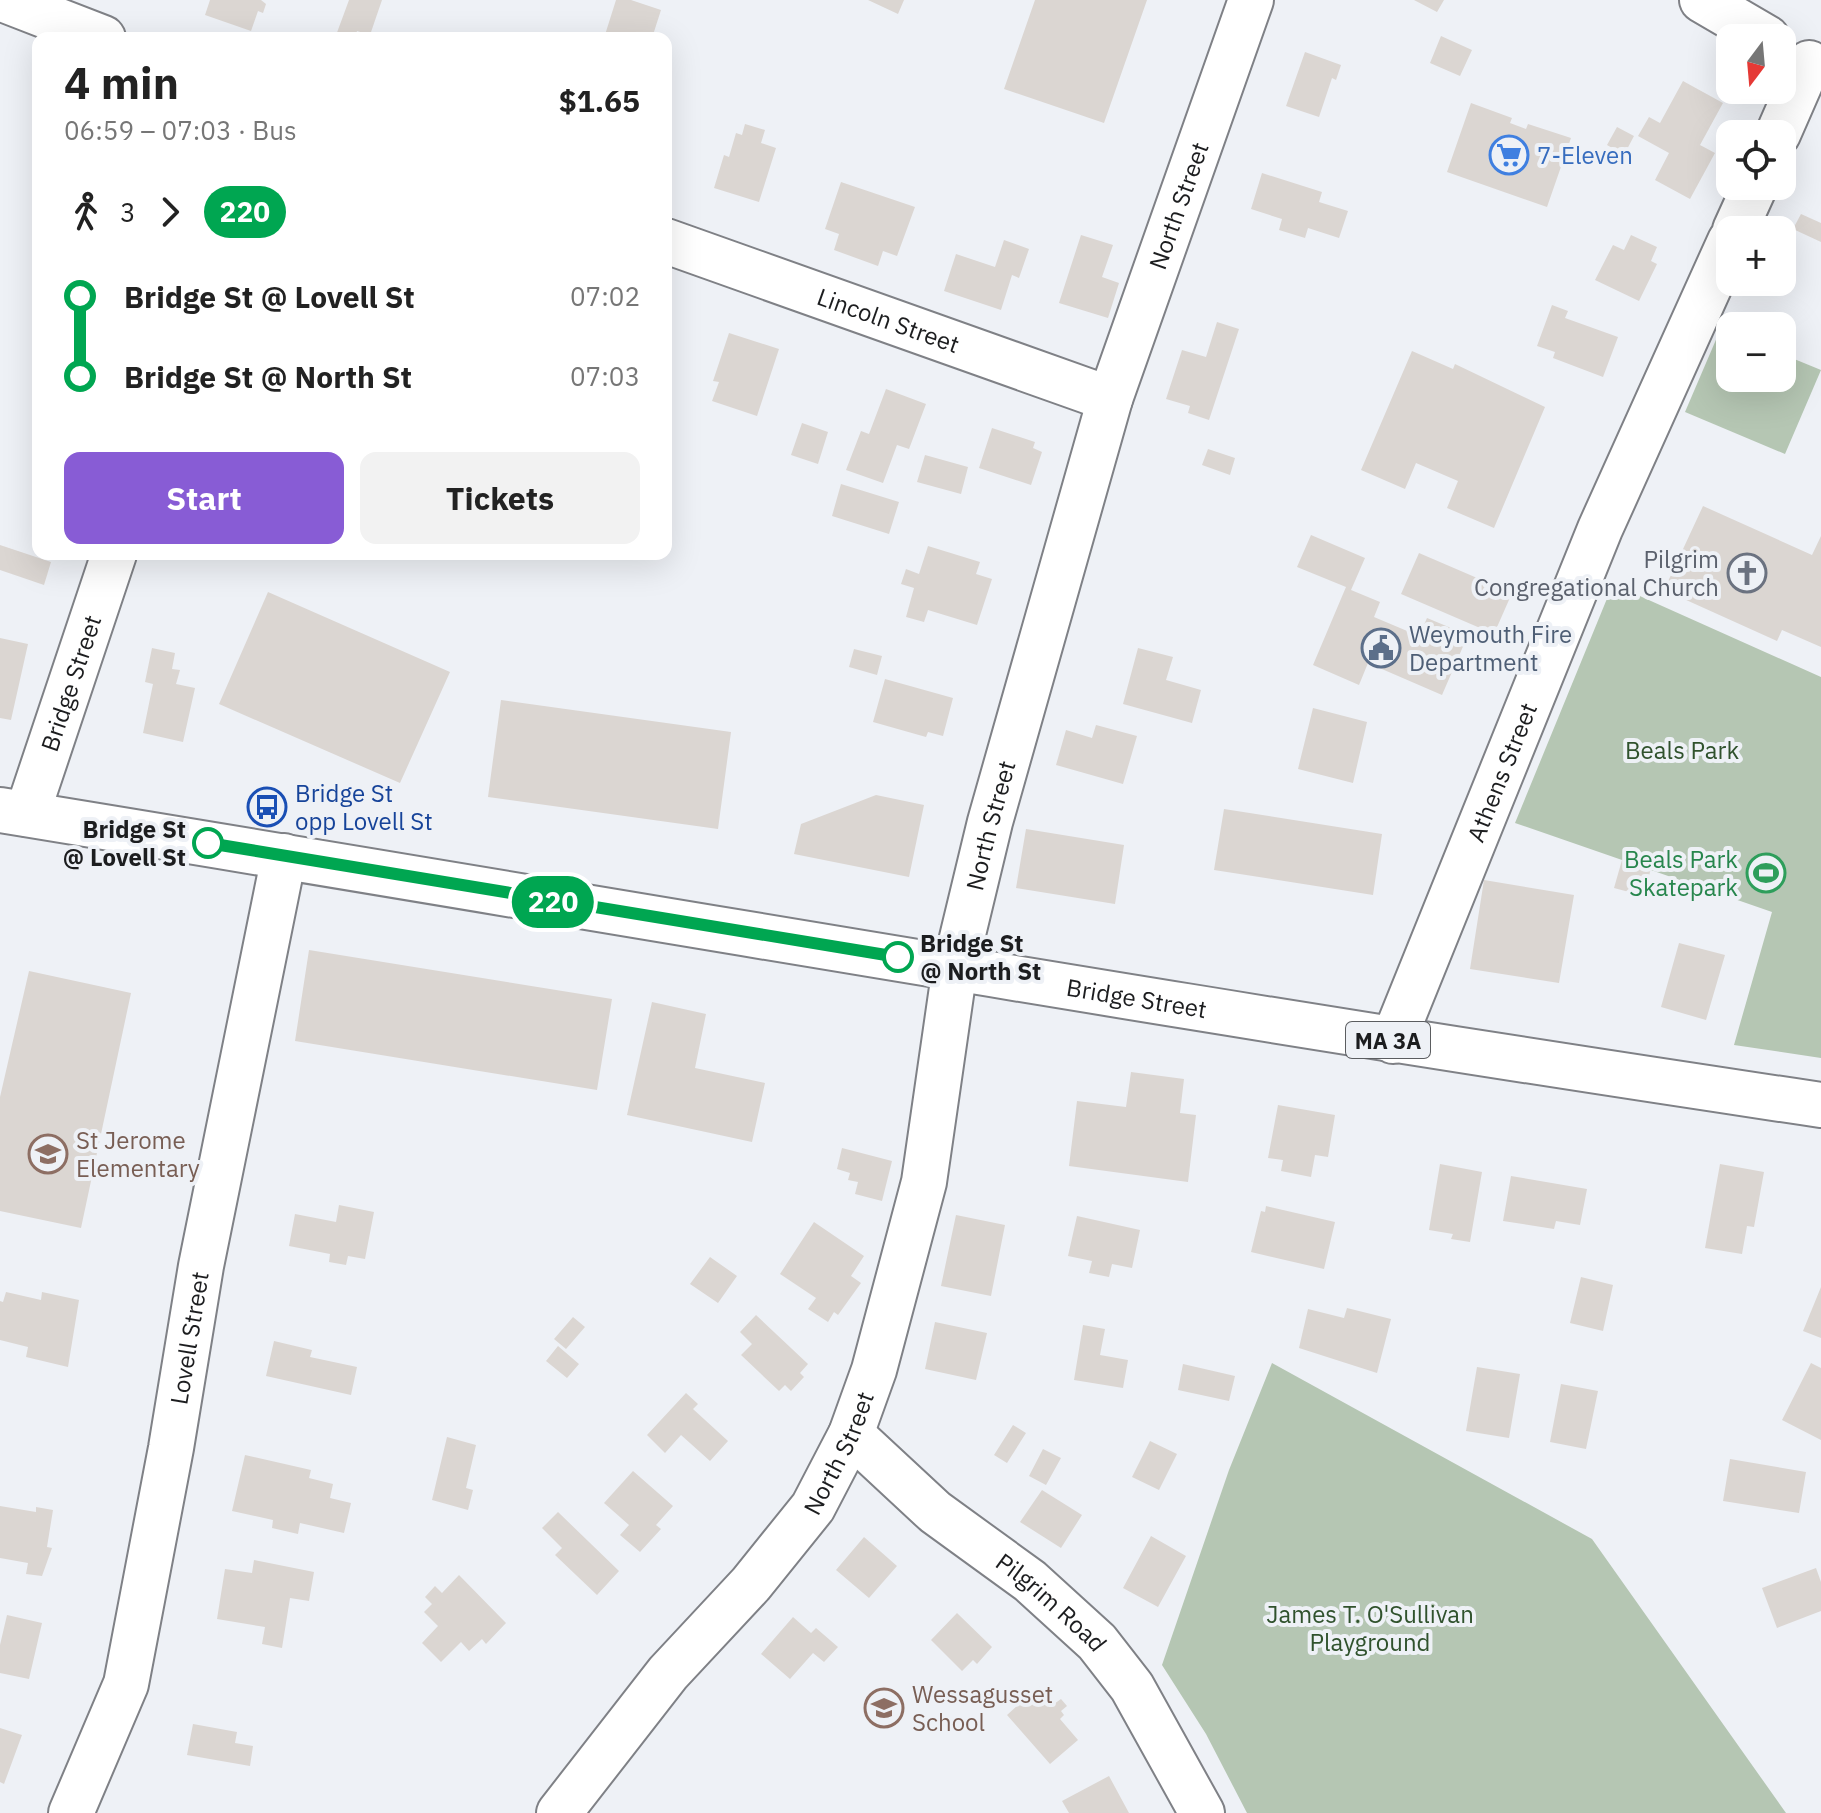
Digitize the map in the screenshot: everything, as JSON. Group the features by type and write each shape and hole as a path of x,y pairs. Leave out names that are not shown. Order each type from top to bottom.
{"street":[{"path":"5,0 88,32"},
{"name":"North Street","path":"559,1813 668,1673 751,1584 813,1507 851,1434 874,1370 924,1182 955,967 990,822 1110,399 1251,0"},
{"path":"1702,0 1743,24"},
{"path":"1783,120 1804,60"},
{"name":"Lincoln Street","path":"672,243 1110,399"},
{"name":"Athens Street","path":"1393,1041 1600,529 1716,272"},
{"name":"Bridge Street","path":"112,560 14,812 1393,1041 1821,1105"},
{"name":"Lovell Street","path":"71,1813 126,1684 171,1448 201,1266 284,856"},
{"name":"Pilgrim Road","path":"851,1434 935,1512 1030,1581 1097,1642 1132,1687 1202,1813"}],"green space":[{"path":"1716,340 1716,392 1796,392 1796,360 1821,370 1785,454 1685,412"},
{"name":"Beals Park","path":"1613,584 1821,677 1821,1058 1734,1045 1772,912 1515,823"},
{"name":"James T. O'Sullivan Playground","path":"1272,1363 1592,1539 1786,1813 1247,1813 1206,1734 1162,1665 1229,1470"}],"building":[{"path":"210,0 261,0 266,4 263,13 258,11 251,31 205,15"},
{"path":"349,0 382,0 371,32 337,32"},
{"path":"616,0 631,0 661,10 654,32 606,32"},
{"path":"868,0 904,0 898,14"},
{"path":"1035,0 1147,0 1104,123 1004,89"},
{"path":"1414,0 1444,0 1437,12"},
{"path":"1441,36 1472,50 1460,76 1430,63"},
{"path":"1305,52 1341,65 1336,80 1332,78 1319,117 1286,106"},
{"path":"1683,81 1716,99 1716,104 1722,104 1700,145 1715,153 1690,199 1655,180 1669,153 1638,136 1649,117 1660,123"},
{"name":"7-Eleven","path":"1471,103 1512,118 1510,123 1526,129 1528,124 1571,138 1547,207 1447,172"},
{"path":"745,124 765,130 761,143 776,148 759,202 714,188 724,155 729,157 736,133 742,135"},
{"path":"1617,127 1634,136 1624,155 1607,145"},
{"path":"1262,173 1322,192 1319,202 1348,211 1339,238 1308,228 1305,238 1279,230 1282,219 1251,209"},
{"path":"841,182 915,207 897,256 883,251 878,266 834,250 839,234 825,229"},
{"path":"1801,214 1821,223 1821,242 1796,230"},
{"path":"1081,235 1113,245 1102,277 1119,283 1108,318 1059,303"},
{"path":"1631,235 1657,247 1651,261 1657,264 1639,301 1595,280 1613,245 1624,250"},
{"path":"1004,240 1029,249 1019,278 1012,275 1001,310 944,291 956,254 995,267"},
{"path":"1552,305 1568,311 1565,318 1618,337 1603,377 1553,358 1555,352 1537,346"},
{"path":"1217,322 1239,329 1209,420 1188,413 1190,406 1166,399 1182,350 1206,357"},
{"path":"729,333 779,349 757,416 712,401 719,382 713,381"},
{"path":"1412,351 1453,369 1455,364 1545,407 1494,528 1447,508 1458,481 1416,463 1405,489 1361,470"},
{"path":"886,389 926,404 909,449 897,445 883,483 846,470 861,431 869,434"},
{"path":"802,423 828,432 818,464 791,455"},
{"path":"992,428 1035,442 1033,448 1042,452 1031,485 979,468"},
{"path":"1208,449 1235,458 1230,475 1202,465"},
{"path":"925,455 968,467 961,494 917,482"},
{"path":"841,484 899,502 889,534 832,516"},
{"name":"Pilgrim Congregational Church","path":"1703,506 1812,555 1821,536 1821,647 1782,630 1777,641 1664,590"},
{"path":"1311,535 1365,558 1351,590 1380,602 1374,617 1419,636 1427,618 1468,635 1442,695 1368,663 1359,685 1313,665 1346,587 1297,567"},
{"path":"0,545 32,556 32,560 51,562 44,585 0,570"},
{"path":"928,546 980,562 976,574 992,579 977,625 928,610 924,622 906,617 914,588 901,584 906,569 919,574"},
{"path":"1419,553 1512,593 1494,634 1401,594"},
{"path":"268,592 450,672 400,783 219,704"},
{"path":"0,638 28,644 11,720 0,718"},
{"path":"152,648 175,653 172,669 180,670 176,684 195,688 183,742 143,733 153,684 145,682"},
{"path":"1138,648 1173,657 1166,680 1201,690 1192,723 1123,704"},
{"path":"854,649 882,656 877,675 849,667"},
{"path":"885,679 953,698 943,736 928,732 926,737 873,722"},
{"path":"501,700 731,732 718,829 488,797"},
{"path":"1313,708 1367,722 1353,783 1298,769"},
{"path":"1096,725 1137,736 1123,784 1056,765 1066,730 1092,738"},
{"path":"876,795 924,805 909,877 794,854 801,824"},
{"path":"1224,809 1382,834 1373,895 1214,870"},
{"path":"1026,829 1124,845 1115,904 1016,888"},
{"path":"1622,860 1651,868 1644,896 1614,888"},
{"path":"1484,880 1574,895 1559,983 1470,969"},
{"path":"1679,943 1725,955 1706,1020 1661,1007"},
{"path":"309,950 612,999 597,1090 295,1041"},
{"name":"St Jerome Elementary","path":"29,971 131,993 81,1228 0,1211 0,1097"},
{"path":"652,1002 706,1014 695,1068 765,1083 752,1142 627,1115"},
{"path":"1131,1072 1184,1079 1180,1113 1196,1115 1188,1182 1069,1166 1077,1101 1126,1107"},
{"path":"1278,1105 1335,1115 1328,1157 1315,1155 1311,1177 1281,1171 1283,1160 1268,1158"},
{"path":"842,1148 892,1161 882,1201 855,1194 858,1182 848,1180 850,1173 837,1169"},
{"path":"1440,1164 1482,1172 1470,1242 1451,1239 1453,1234 1429,1230"},
{"path":"1720,1164 1764,1172 1754,1227 1747,1226 1742,1254 1705,1248"},
{"path":"1511,1176 1587,1189 1580,1225 1556,1221 1554,1229 1503,1221"},
{"path":"339,1205 374,1212 365,1259 348,1256 346,1265 329,1262 330,1254 289,1246 295,1214 336,1222"},
{"path":"1266,1206 1335,1222 1324,1269 1251,1252 1261,1211 1265,1212"},
{"path":"956,1215 1005,1225 991,1296 941,1286"},
{"path":"1077,1216 1140,1230 1132,1268 1112,1264 1109,1277 1089,1273 1092,1261 1068,1256"},
{"path":"814,1222 864,1256 851,1276 861,1283 838,1315 834,1312 828,1322 808,1309 816,1298 780,1274"},
{"path":"710,1257 737,1276 718,1303 690,1284"},
{"path":"1581,1277 1613,1285 1603,1331 1570,1323"},
{"path":"1821,1287 1821,1338 1803,1331"},
{"path":"6,1292 41,1300 42,1292 79,1300 68,1367 26,1357 28,1347 0,1340 0,1301 3,1302"},
{"path":"1347,1308 1391,1319 1377,1373 1299,1348 1308,1309 1344,1318"},
{"path":"756,1315 808,1364 800,1373 804,1377 791,1391 785,1385 779,1391 741,1355 752,1344 740,1332"},
{"path":"573,1317 585,1327 566,1349 554,1339"},
{"path":"935,1322 987,1333 976,1380 925,1369"},
{"path":"1083,1325 1105,1329 1100,1355 1128,1360 1123,1388 1074,1380"},
{"path":"274,1341 312,1350 310,1357 357,1367 351,1395 266,1376"},
{"path":"558,1346 579,1364 567,1378 546,1361"},
{"path":"1811,1363 1821,1368 1821,1440 1782,1420"},
{"path":"1183,1364 1235,1376 1229,1401 1178,1390"},
{"path":"1477,1367 1520,1374 1509,1438 1466,1431"},
{"path":"1561,1384 1598,1391 1586,1449 1550,1442"},
{"path":"686,1393 698,1404 693,1409 728,1441 710,1461 681,1435 665,1453 647,1435"},
{"path":"1013,1425 1026,1433 1007,1463 994,1455"},
{"path":"447,1437 476,1445 466,1488 473,1490 468,1510 432,1500"},
{"path":"1150,1441 1177,1454 1159,1490 1132,1477"},
{"path":"1043,1449 1061,1458 1046,1485 1029,1476"},
{"path":"245,1455 311,1470 309,1478 333,1484 330,1498 351,1503 344,1533 300,1523 298,1534 272,1528 273,1520 232,1511"},
{"path":"1730,1459 1806,1472 1799,1513 1723,1501"},
{"path":"633,1471 673,1506 656,1525 661,1529 640,1552 620,1535 629,1525 604,1503"},
{"path":"1042,1490 1082,1515 1061,1548 1020,1522"},
{"path":"0,1506 36,1512 36,1507 53,1510 47,1547 52,1548 42,1576 26,1574 28,1563 0,1558"},
{"path":"558,1512 619,1571 597,1595 555,1555 562,1548 542,1528"},
{"path":"1151,1536 1186,1556 1158,1607 1123,1588"},
{"path":"864,1537 897,1566 869,1598 836,1570"},
{"path":"254,1560 314,1572 309,1601 290,1598 282,1648 262,1644 265,1627 217,1619 225,1569 252,1573"},
{"path":"1816,1568 1821,1582 1821,1611 1777,1628 1762,1588"},
{"path":"459,1575 506,1623 486,1644 482,1639 469,1651 461,1642 441,1662 422,1643 438,1626 424,1612 432,1604 425,1597 435,1586 442,1593"},
{"path":"957,1613 992,1647 977,1664 973,1660 962,1671 931,1640"},
{"path":"7,1615 42,1623 29,1679 0,1673 0,1645"},
{"path":"793,1617 811,1633 816,1628 838,1647 824,1662 813,1653 790,1679 761,1654"},
{"path":"1039,1686 1054,1704 1061,1699 1067,1706 1061,1711 1064,1715 1060,1719 1078,1740 1050,1764 1007,1715"},
{"path":"193,1724 237,1732 235,1743 253,1746 250,1766 187,1755"},
{"path":"0,1728 22,1735 4,1784 0,1782"},
{"path":"1109,1776 1129,1813 1069,1813 1062,1801"}],"bus line":[{"name":"220","path":"208,843 898,957"}],"place":[{"name":"7-Eleven","path":"1509,155"},
{"name":"Pilgrim Congregational Church","path":"1747,573"},
{"name":"Weymouth Fire Department","path":"1381,648"},
{"name":"Bridge St opp Lovell St","path":"267,807"},
{"name":"Bridge St @ Lovell St","path":"208,843"},
{"name":"Beals Park Skatepark","path":"1766,873"},
{"name":"Bridge St @ North St","path":"898,957"},
{"name":"St Jerome Elementary","path":"48,1154"},
{"name":"Wessagusset School","path":"884,1708"}]}
